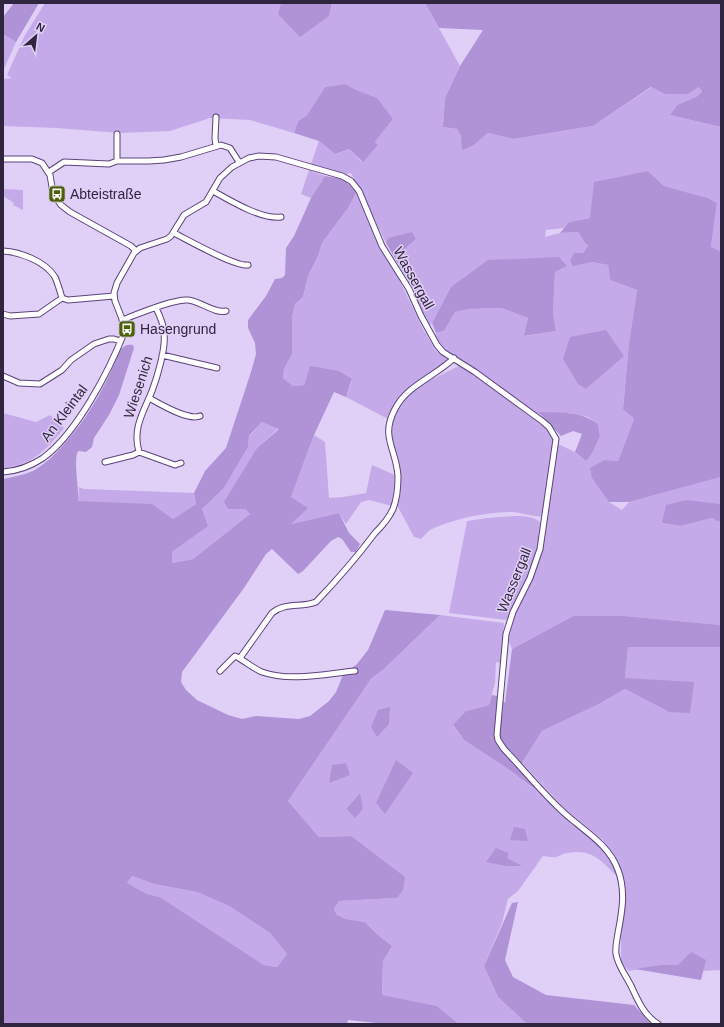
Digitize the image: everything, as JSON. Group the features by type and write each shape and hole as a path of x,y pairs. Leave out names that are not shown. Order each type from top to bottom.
{"street":[{"path":"216,117 216,146"},
{"path":"117,134 117,161"},
{"path":"49,172 64,162 109,164 117,161 164,160 181,157 216,146 228,147 239,162 220,178 203,205 184,215 174,233 167,239 136,251 131,256 117,283 114,296 122,320 175,301 188,300 201,303 219,311 226,311"},
{"name":"Wassergall","path":"239,162 259,156 272,156 347,178 359,191 382,246 409,288 434,339 444,352 542,421 549,428 556,439 544,532 540,549 530,578 514,612 506,634 497,735 504,749 560,810 589,832 602,846 618,868 623,890 616,949 618,960 630,981 640,1005 654,1022 658,1024"},
{"path":"3,159 34,159 42,163 49,172 52,181 53,193 60,205 131,246 136,251"},
{"path":"212,191 250,210 275,218 281,217"},
{"path":"174,233 221,256 242,265 248,265"},
{"path":"3,251 18,253 45,267 56,279 62,298"},
{"path":"62,298 68,300 114,296"},
{"path":"3,314 10,316 39,314 62,298"},
{"name":"Wiesenich","path":"139,452 137,439 138,424 155,382 162,355 164,333 156,308"},
{"name":"An Kleintal","path":"3,472 17,470 31,465 43,458 58,445 93,396 120,341 124,330 122,320"},
{"path":"3,376 19,384 40,384 62,370 71,360 94,344 109,339 120,341"},
{"path":"162,355 217,368"},
{"path":"240,658 272,613 277,609 316,602 367,544 388,517 394,508 396,501 398,477 388,430 389,422 395,407 415,386 446,366 454,358"},
{"path":"149,398 177,412 194,418 200,416"},
{"path":"105,462 139,452 175,465 181,463"},
{"path":"220,671 232,657 235,656 259,671 274,675 310,675 355,671"}],"shaded area":[{"path":"14,3 39,3 16,42 3,34 3,17"},
{"path":"45,3 281,3 278,14 329,16 332,3 425,3 460,66 445,98 443,127 457,129 461,136 474,145 488,133 513,139 593,126 652,87 665,94 688,94 699,87 702,92 696,97 677,105 670,115 721,127 720,252 711,247 717,203 708,198 664,186 648,171 590,218 569,222 564,228 546,230 545,237 560,233 578,232 588,246 583,253 592,262 608,265 610,280 637,290 629,343 623,408 634,419 618,461 605,460 609,502 622,510 629,502 721,477 721,505 715,504 662,523 681,526 712,518 719,522 721,519 721,625 625,616 573,616 512,649 508,640 516,611 541,556 558,444 575,452 586,461 600,436 598,424 588,417 570,413 536,414 445,349 435,337 436,333 444,331 455,312 469,309 501,308 528,318 525,336 556,331 553,312 555,272 567,266 451,287 429,326 405,275 399,254 416,239 388,238 386,243 351,173 346,174 311,164 319,141 335,154 349,149 362,162 378,145 375,142 393,119 355,90 345,84 325,87 307,115 298,121 294,133 250,120 210,118 170,131 120,133 3,126 3,83 4,79 12,78 7,75 25,35","holes":["606,330 596,380 586,389"]},
{"path":"281,3 332,3 329,16 300,37 278,14"},
{"path":"425,3 721,3 721,127 670,115 677,105 696,97 702,92 699,87 688,94 665,94 651,87 593,126 513,139 488,133 474,145 462,150 461,136 457,129 443,127 445,98 460,66 483,30 439,28"},
{"path":"3,34 16,42 3,71"},
{"path":"345,84 377,98 393,119 375,142 378,145 363,162 349,149 335,154 319,141 294,133 298,121 307,115 325,87"},
{"path":"309,170 325,176 311,198 301,194"},
{"path":"648,171 664,186 708,198 717,203 711,247 720,251 721,250 721,477 629,502 609,502 592,478 590,468 605,460 618,461 634,419 623,409 629,343 637,290 610,280 608,265 592,262 573,266 570,261 574,253 583,253 588,246 578,232 560,233 569,222 590,218 594,182"},
{"path":"325,176 344,179 356,193 348,208 322,243 318,256 308,276 303,297 295,304 292,317 292,354 284,369 283,378 293,386 304,385 310,366 339,371 352,379 346,397 334,392 314,435 291,497 308,508 291,524 339,513 349,533 360,544 356,552 351,552 342,539 338,537 331,541 303,571 298,574 272,549 266,554 244,588 182,672 181,682 186,690 197,700 228,715 242,719 256,716 299,719 310,716 329,701 336,692 343,675 357,664 368,650 385,610 440,615 385,668 371,679 288,801 319,837 351,836 405,877 403,890 397,898 339,901 334,909 337,915 346,919 365,922 392,946 383,961 382,995 437,1006 459,1024 386,1024 348,1020 347,1024 3,1024 3,479 33,471 58,451 75,432 90,410 121,349 127,345 133,345 134,348 119,395 109,415 94,438 92,447 86,452 79,451 77,453 76,465 78,501 152,504 173,519 196,504 194,493 205,471 226,448 251,372 256,354 255,343 248,328 248,320 266,296 275,279 282,278 285,275 286,248 294,236 311,198","holes":["262,422 279,429 257,448 224,502 228,509 245,509 250,514 193,559 172,563 172,552 208,526 202,509 224,488 248,447 249,436","132,876 154,884 197,892 229,906 270,933 287,954 277,967 264,965 160,897 147,894 127,883"]},
{"path":"3,189 23,190 23,210 13,205 14,203 3,196"},
{"path":"356,193 381,251 396,273 423,329 435,349 449,360 411,386 398,399 388,419 346,397 352,381 310,367 304,385 293,386 283,378 284,369 292,354 292,317 295,304 303,297 308,276 318,256 322,243 348,208"},
{"path":"412,232 416,239 399,254 405,275 386,243 388,238"},
{"path":"559,257 567,266 555,272 553,312 556,331 524,336 528,318 501,308 469,309 455,312 444,331 436,333 432,323 451,287 488,260"},
{"path":"606,330 624,356 586,389 578,384 563,359 570,337"},
{"path":"461,365 549,431 554,441 542,516 512,512 492,513 470,517 430,530 421,539 414,537 397,505 401,481 400,466 390,429 393,417 405,397 420,385"},
{"path":"538,412 576,414 598,424 600,436 592,453 586,461 575,452 582,434 573,431 561,436"},
{"path":"3,413 36,422 50,415 64,428 45,449 31,460 13,467 3,468"},
{"path":"262,422 279,428 257,448 228,509 245,509 250,514 193,559 172,563 172,552 207,526 202,509 224,488 248,447 249,437"},
{"path":"314,435 325,442 329,498 366,493 372,465 395,475 392,506 369,500 361,502 346,524 339,513 291,524 291,497"},
{"path":"79,487 84,489 194,493 196,504 173,519 152,505 78,502"},
{"path":"686,500 720,504 721,519 719,522 712,518 681,526 662,523 666,505"},
{"path":"513,516 527,517 537,520 540,522 542,529 536,555 507,620 449,613 467,521"},
{"path":"440,615 504,623 501,663 496,662 495,683 489,705 466,711 453,726 464,740 508,769 532,788 537,787 571,824 590,837 607,854 618,873 617,876 596,857 584,852 566,853 557,857 543,856 518,891 508,899 502,923 484,966 498,997 527,1024 459,1024 437,1006 382,996 383,961 392,946 365,922 346,919 337,915 334,909 339,901 397,898 351,836 319,837 288,801 371,679 385,668","holes":["359,794 363,809 354,817 346,809"]},
{"path":"573,616 625,616 721,625 721,647 628,647 625,678 694,682 690,713 669,712 625,689 599,704 542,731 522,763 516,765 537,787 533,788 508,769 464,740 453,725 466,711 489,705 492,695 498,696 505,703 512,649"},
{"path":"628,647 721,647 721,970 703,971 705,960 678,965 660,965 629,971 621,963 621,934 626,894 622,871 603,840 564,808 522,763 542,731 599,704 625,689 669,712 625,678"},
{"path":"390,707 389,724 377,737 371,727 378,710"},
{"path":"396,760 413,773 385,814 376,803"},
{"path":"346,763 350,775 329,783 332,765"},
{"path":"360,793 363,809 355,818 346,809"},
{"path":"514,827 525,829 528,841 510,840"},
{"path":"496,848 509,853 507,858 522,866 506,866 486,862"},
{"path":"132,876 154,884 197,892 229,906 270,933 287,954 277,967 264,965 160,897 147,894 127,883"},
{"path":"518,902 505,960 513,977 546,995 634,1005 651,1024 527,1024 498,997 484,966 512,903"},
{"path":"691,952 706,960 701,980 635,969 660,965 678,965"}],"place":[{"name":"Abteistraße","path":"57,194"},
{"name":"Hasengrund","path":"127,329"}]}
